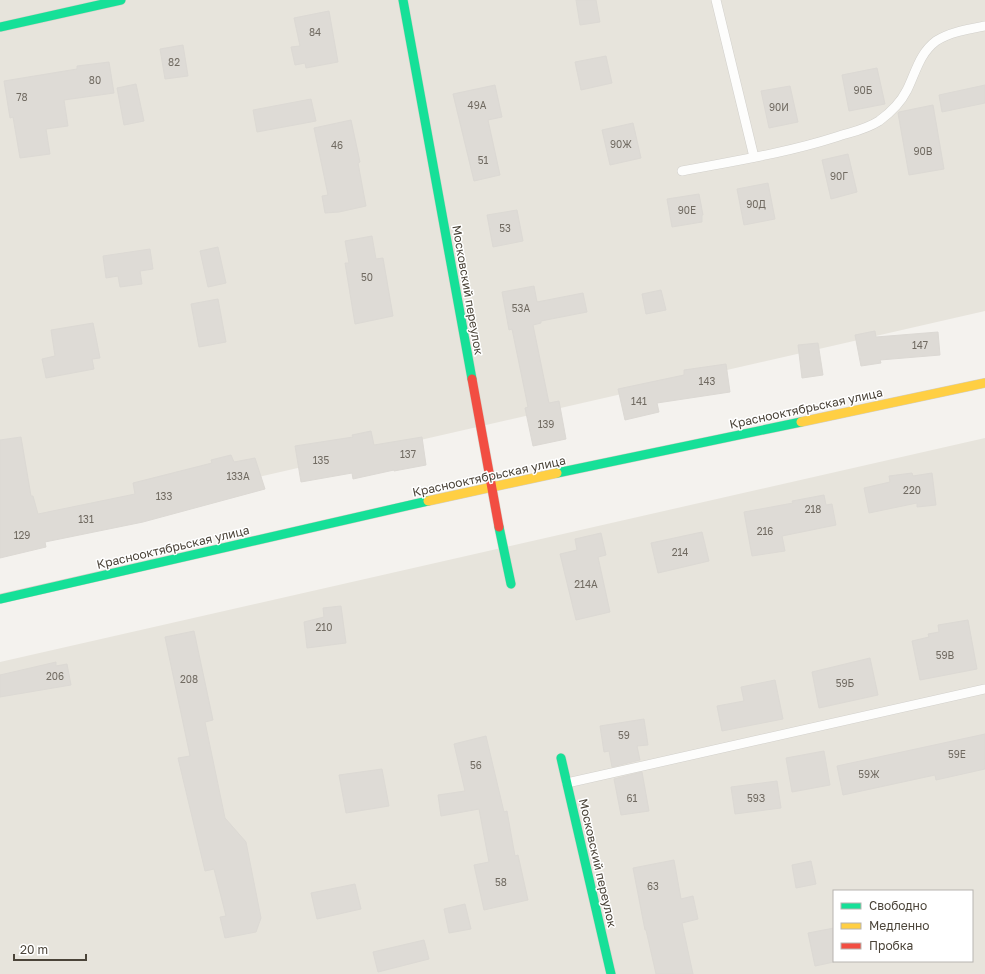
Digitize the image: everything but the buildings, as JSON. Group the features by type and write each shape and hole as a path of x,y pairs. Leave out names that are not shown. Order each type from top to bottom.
{"main road":[{"path":"0,27 121,0"},
{"name":"Московский переулок","path":"403,0 491,487 511,584"},
{"name":"Краснооктябрьская улица","path":"0,599 491,487 985,383"},
{"name":"Московский переулок","path":"561,758 612,974"}],"lane":[{"path":"716,0 754,157"},
{"path":"682,172 808,146 867,128 890,113 899,102 906,91 919,60 927,49 937,41 956,33 985,26"},
{"path":"567,783 985,689"}],"shaded area":[{"path":"0,0 985,0 985,311 0,536"},
{"path":"985,438 985,974 0,974 0,662"}],"traffic: fast":[{"path":"0,27 121,0"},
{"path":"403,0 472,379"},
{"path":"557,473 801,422"},
{"path":"0,599 428,501"},
{"path":"499,527 511,584"},
{"path":"561,758 611,974"}],"traffic: slow":[{"path":"801,422 985,383"},
{"path":"428,501 557,473"}],"traffic: jam":[{"path":"472,379 499,527"}]}
